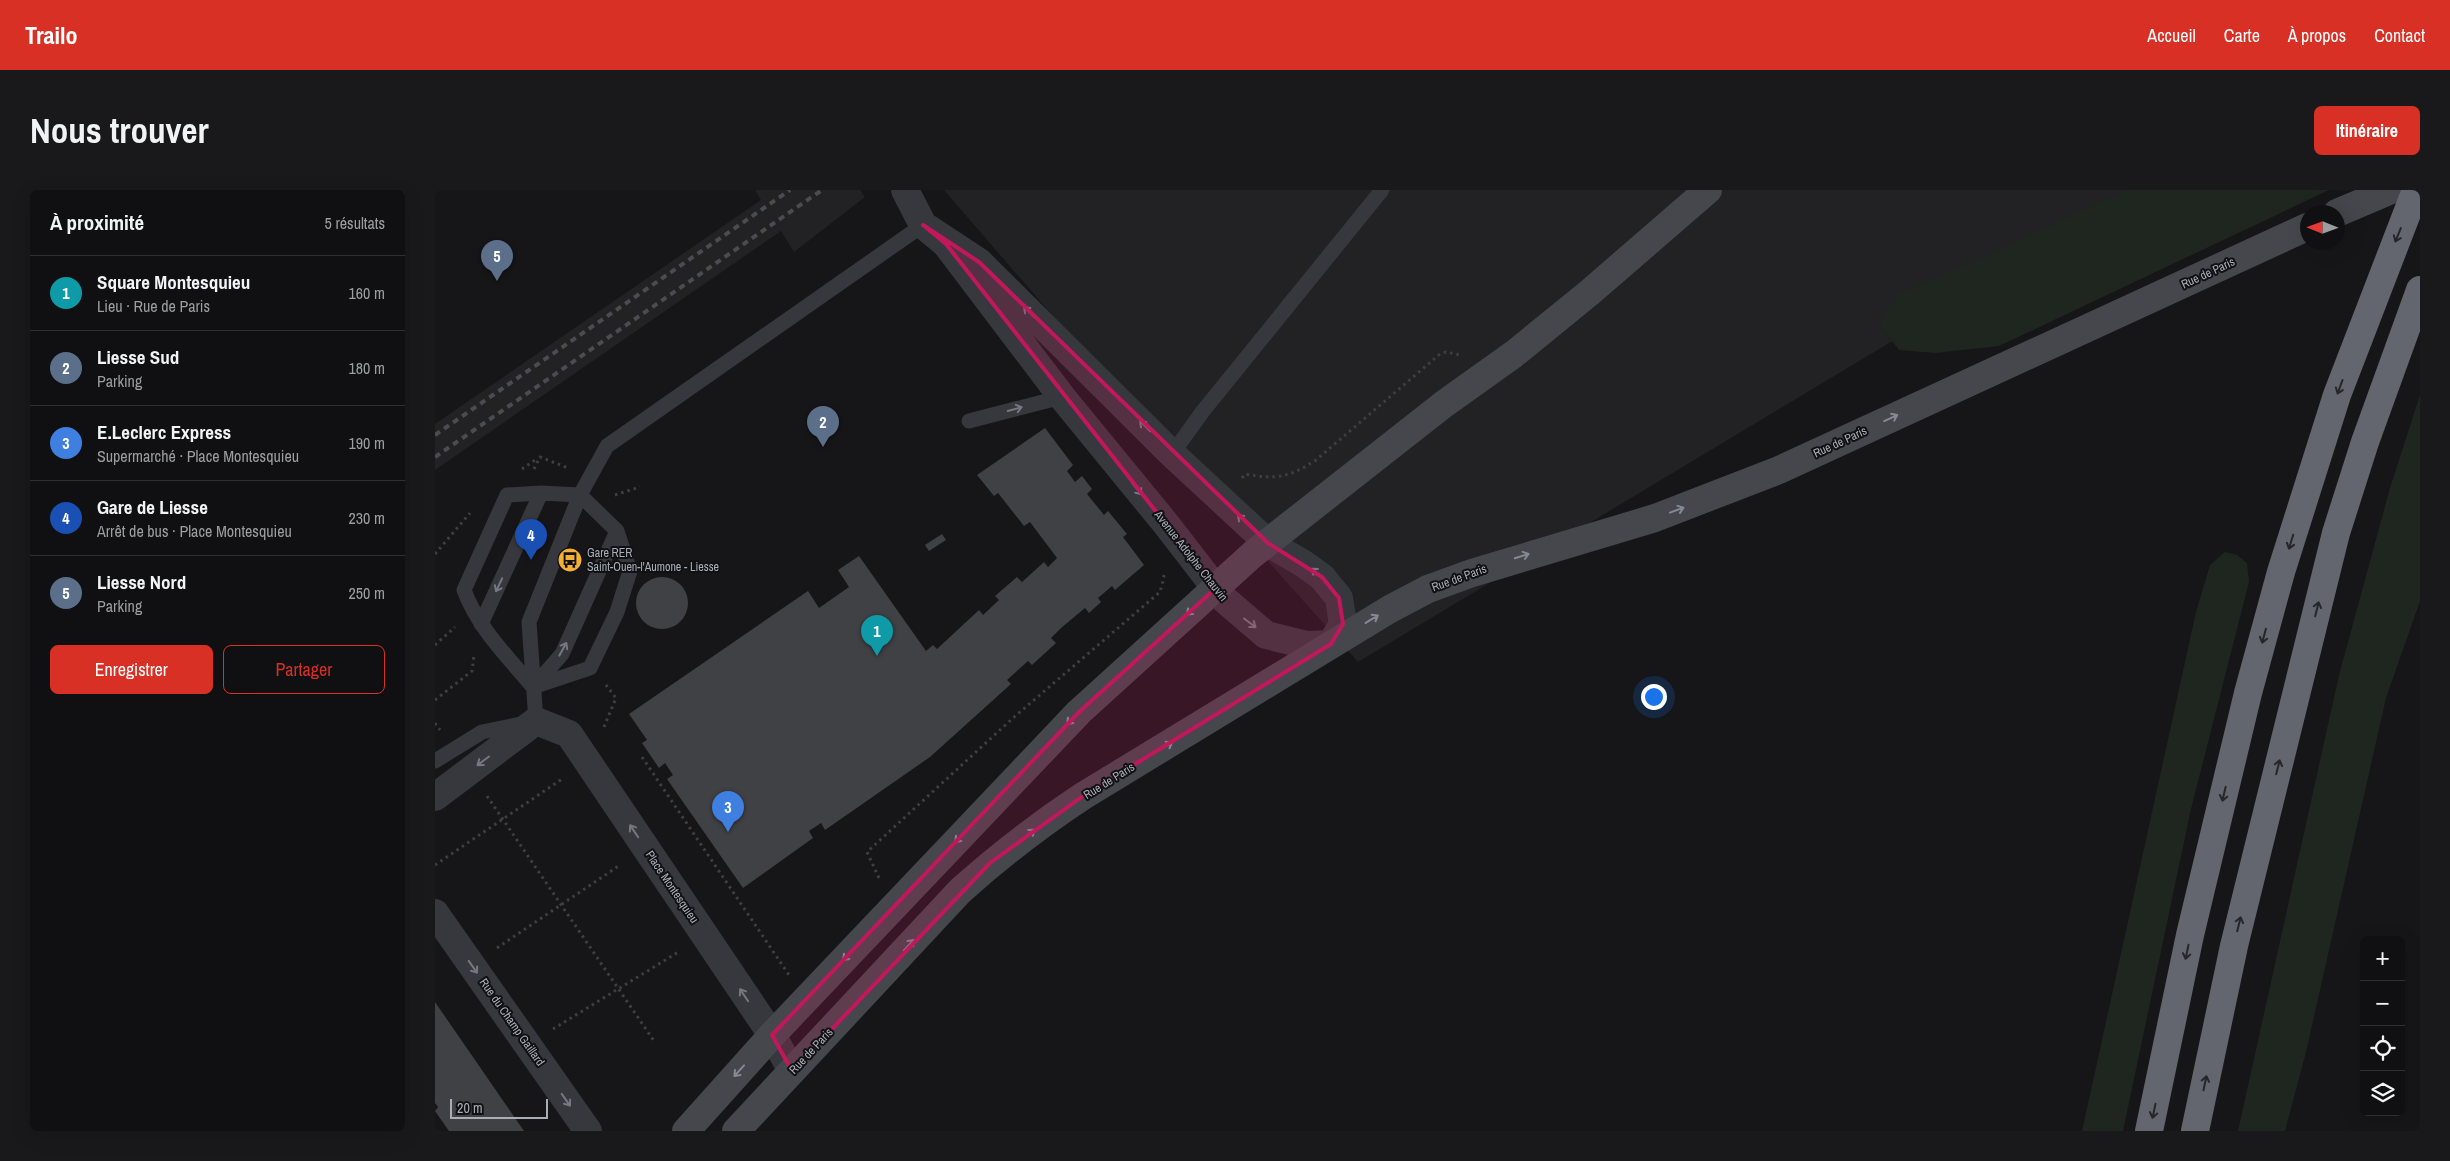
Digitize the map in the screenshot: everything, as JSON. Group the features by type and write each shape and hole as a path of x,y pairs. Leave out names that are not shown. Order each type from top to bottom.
{"highway":[{"path":"2149,1131 2193,925 2248,693 2281,572 2337,395 2416,190"},
{"path":"2195,1131 2234,946 2336,533 2365,442 2420,290"}],"main road":[{"path":"686,1131 772,1035 1079,712 1268,543 1444,404 1514,354 1589,293 1708,190"},
{"path":"2345,210 2391,190"},
{"name":"Rue de Paris","path":"736,1131 960,891 990,863 1075,802 1390,609 1428,589 1529,554 1655,518 1779,470 2300,230"}],"street":[{"name":"Avenue Adolphe Chauvin","path":"905,190 923,225 946,244 1062,397 1216,588 1243,617 1266,635 1307,645 1331,644 1343,624 1339,598 1322,577 1268,543 1172,454 979,262 923,225"},
{"name":"Place Montesquieu","path":"536,721 569,734 772,1035 792,1070"},
{"path":"435,797 536,721"},
{"name":"Rue du Champ Gaillard","path":"435,913 445,946 588,1131"}],"lane":[{"path":"1172,454 1203,412 1382,190"},
{"path":"435,761 482,732 536,721 529,622 580,495 607,446 923,225"},
{"path":"969,421 1062,397"},
{"path":"481,624 541,493"},
{"path":"541,493 580,495 617,531 630,571 617,612 590,668 533,687 481,624 471,609 464,590 507,495 541,493"},
{"path":"533,687 562,654 617,531"}],"path":[{"path":"1217,496 1239,482 1245,474 1275,478 1298,472 1317,460 1440,354 1446,352 1468,356"},
{"path":"615,495 640,487"},
{"path":"881,882 867,852 1013,718 1160,592 1164,576 1161,567"},
{"path":"435,700 473,671 476,646"},
{"path":"642,757 790,977"},
{"path":"435,865 587,762"},
{"path":"649,780 655,776"},
{"path":"484,791 654,1041"},
{"path":"490,952 646,848"},
{"path":"551,1031 683,948"},
{"path":"784,983 797,970"}],"highlighted area":[{"path":"923,225 979,262 1268,543 1322,577 1339,598 1343,624 1331,644 1083,796 990,863 792,1071 772,1035 1079,712 1216,588 946,244"}],"shaded area":[{"path":"755,190 860,190 865,197 794,252 781,231 435,470 435,424 761,200"},
{"path":"944,190 2144,190 1358,662 1172,454"},
{"path":"2125,190 2329,190 1999,346 1935,353 1899,350 1880,325 1884,312 1899,293 1980,259"},
{"path":"2420,395 2420,601 2386,698 2306,1052 2285,1131 2238,1131 2339,675 2390,488"},
{"path":"2225,552 2237,555 2247,563 2249,582 2191,809 2123,1131 2082,1131 2196,612 2210,565"}],"building":[{"path":"1045,428 1073,465 1067,471 1075,482 1082,476 1092,489 1087,494 1104,515 1108,511 1127,534 1123,537 1144,565 1115,590 1112,586 1098,598 1101,602 1089,613 1085,608 1061,628 1051,638 1056,643 1032,665 1028,661 1007,680 1011,684 930,757 825,830 821,823 809,831 813,838 743,888 667,779 673,775 665,763 659,768 642,743 647,740 629,714 808,591 819,608 849,587 838,570 859,556 926,651 933,645 937,649 979,610 983,615 999,600 995,596 1017,577 1022,582 1044,562 1048,567 1057,558 1030,522 1024,526 998,493 994,496 977,475"},
{"path":"942,534 946,540 929,551 925,545"},
{"path":"662,577 676,581 684,589 688,603 684,617 676,625 662,629 648,625 640,617 636,603 640,589 648,581"},
{"path":"435,1002 524,1131 449,1131 435,1111 438,1107 435,1103"}],"railway":[{"path":"435,435 790,190"},
{"path":"435,457 822,190"}],"place":[{"name":"Liesse Nord","path":"497,281"},
{"name":"Liesse Sud","path":"823,447"},
{"name":"Gare de Liesse","path":"531,560"},
{"name":"Gare RER Saint-Ouen-l'Aumone - Liesse","path":"570,560"},
{"name":"Square Montesquieu","path":"877,656"},
{"name":"E.Leclerc Express","path":"728,832"}]}
